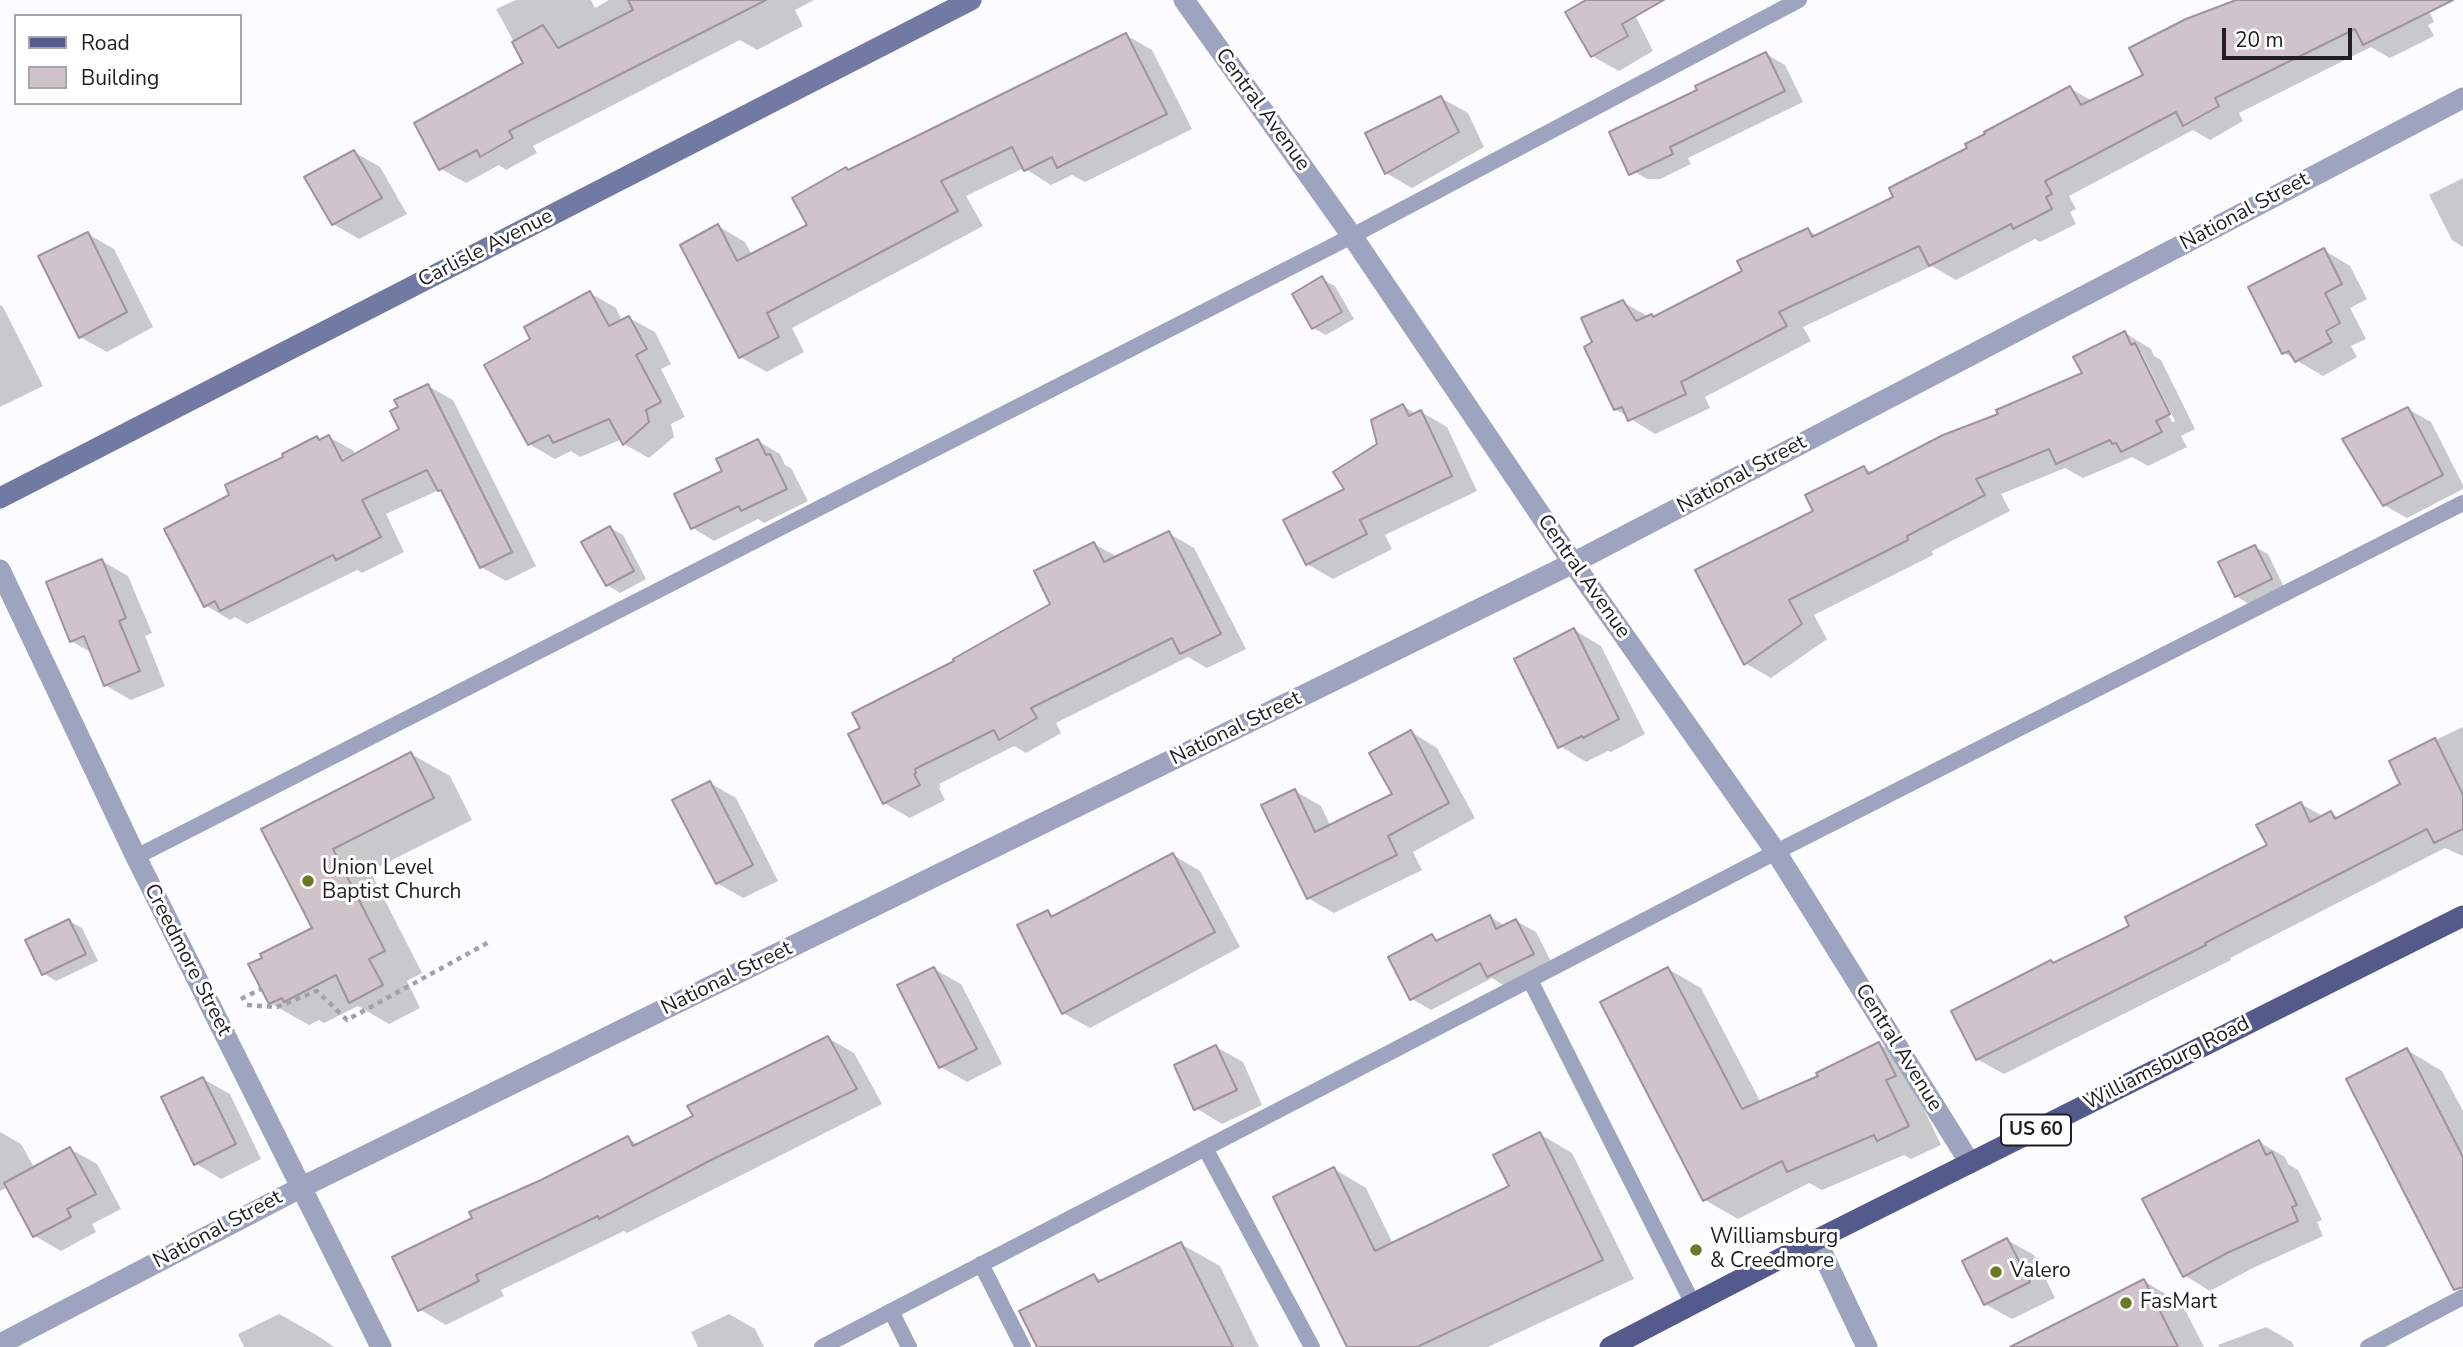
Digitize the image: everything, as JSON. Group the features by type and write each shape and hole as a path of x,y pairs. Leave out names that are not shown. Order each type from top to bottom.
{"main road":[{"name":"Williamsburg Road","path":"1610,1347 1816,1240 2463,916"}],"street":[{"name":"Carlisle Avenue","path":"0,498 971,0"},
{"name":"Central Avenue","path":"1184,0 1352,236 1573,563 1776,852 1970,1163"},
{"name":"National Street","path":"0,1344 302,1187 1573,563 2463,98"},
{"name":"Creedmore Street","path":"0,570 136,858 380,1347"},
{"path":"1816,1240 1867,1347"}],"lane":[{"path":"136,858 1352,236 1799,0"},
{"path":"822,1347 1776,852 2463,503"},
{"path":"1530,980 1693,1304"},
{"path":"1205,1148 1312,1347"},
{"path":"982,1264 1023,1347"},
{"path":"2368,1347 2463,1297"},
{"path":"891,1311 909,1347"}],"path":[{"path":"261,989 238,1003 277,1007 317,991 347,1020 491,941"}],"building":[{"path":"628,0 766,0 509,131 513,138 480,157 477,150 439,170 414,123 523,63 512,42 543,25 558,48 633,10"},
{"path":"1586,0 1664,0 1622,24 1628,36 1591,57 1565,12"},
{"path":"2236,0 2453,0 2363,45 2355,29 2215,98 2219,106 2183,126 2176,112 2045,181 2052,194 2046,197 2052,209 2013,229 2011,224 1929,266 1919,246 1779,312 1787,326 1681,382 1686,394 1628,421 1622,407 1614,410 1584,347 1592,342 1581,318 1623,300 1636,321 1652,314 1653,317 1742,271 1737,261 1808,228 1812,237 1893,197 1889,188 1967,148 1965,144 1985,134 1984,132 2070,86 2081,105 2143,75 2129,48 2186,19"},
{"path":"1126,33 1167,114 1057,168 1052,157 1024,171 1012,147 941,181 958,211 767,313 779,337 739,358 680,245 718,224 737,261 807,225 792,198 846,167 848,170"},
{"path":"1766,52 1785,91 1670,147 1673,154 1629,175 1609,132 1697,90 1695,86"},
{"path":"1441,96 1459,132 1385,174 1365,133"},
{"path":"354,150 382,198 332,225 304,177"},
{"path":"88,232 127,312 79,338 38,256"},
{"path":"2324,248 2342,284 2325,293 2340,323 2326,331 2332,342 2295,362 2289,351 2282,354 2248,287"},
{"path":"1322,276 1342,312 1312,329 1292,294"},
{"path":"590,291 609,326 629,316 647,349 636,355 661,402 646,410 649,422 623,445 609,419 553,443 549,435 528,445 484,365 530,339 524,327"},
{"path":"2125,331 2131,345 2135,343 2170,414 2156,421 2162,432 2121,452 2116,443 2112,444 2110,440 2056,464 2049,449 1976,479 1985,495 1907,536 1908,540 1789,600 1802,624 1744,665 1695,570 1813,511 1805,495 1864,466 1868,474 1943,435 1998,414 1996,410 2082,373 2073,357"},
{"path":"428,384 512,552 480,568 441,490 438,491 427,470 362,500 381,537 336,560 333,555 220,611 215,601 204,607 164,529 229,495 225,485 283,457 282,454 317,436 319,440 329,435 342,461 399,429 390,411 398,407 394,400"},
{"path":"1403,404 1409,416 1421,410 1452,476 1360,520 1367,534 1306,565 1283,520 1344,489 1333,472 1377,444 1371,420"},
{"path":"2408,407 2443,475 2383,506 2342,439"},
{"path":"758,439 766,455 770,454 787,489 741,511 739,506 691,529 674,494 722,471 716,459"},
{"path":"610,526 634,571 606,586 581,542"},
{"path":"1169,531 1221,634 1180,654 1172,638 1031,708 1037,718 999,740 994,730 915,769 914,774 920,785 883,804 848,734 860,728 852,713 954,661 953,659 1050,604 1034,571 1094,542 1104,562"},
{"path":"2255,545 2272,579 2235,597 2218,562"},
{"path":"102,559 126,618 119,621 140,671 104,686 84,636 70,642 46,582"},
{"path":"1574,628 1619,719 1558,748 1514,659"},
{"path":"1411,730 1449,803 1388,836 1397,855 1307,899 1261,805 1295,789 1315,832 1392,794 1369,753"},
{"path":"2435,738 2463,795 2463,829 2434,843 2427,829 2205,943 2206,945 1976,1060 1951,1011 2051,960 2053,963 2129,926 2125,917 2267,845 2256,825 2301,802 2310,822 2331,811 2335,819 2400,784 2389,761"},
{"name":"Union Level Baptist Church","path":"411,752 434,798 333,849 385,951 369,959 383,985 349,1003 336,975 284,1002 282,998 269,1004 248,964 262,958 260,954 312,928 261,829"},
{"path":"710,781 753,865 716,884 672,800"},
{"path":"1173,853 1215,932 1062,1014 1017,925 1048,910 1051,917"},
{"path":"1490,915 1496,929 1516,919 1534,954 1487,977 1480,963 1410,1000 1388,957 1432,934 1436,941"},
{"path":"69,919 86,954 42,975 25,940"},
{"path":"934,967 977,1049 939,1068 897,985"},
{"path":"1668,967 1742,1109 1818,1076 1816,1073 1879,1042 1896,1076 1886,1080 1909,1126 1877,1141 1874,1135 1787,1172 1782,1161 1703,1201 1600,1002"},
{"path":"828,1036 857,1089 713,1159 599,1219 598,1216 476,1275 479,1281 418,1311 392,1257 472,1218 469,1212 541,1180 628,1136 633,1146 693,1116 687,1106"},
{"path":"1216,1045 1237,1090 1194,1110 1174,1065"},
{"path":"2407,1048 2463,1157 2463,1287 2454,1290 2346,1079"},
{"path":"203,1077 236,1144 194,1165 161,1097"},
{"path":"1540,1132 1603,1260 1417,1347 1347,1347 1273,1197 1334,1167 1375,1251 1509,1186 1493,1155"},
{"path":"2259,1140 2266,1155 2272,1152 2297,1205 2292,1207 2298,1221 2227,1253 2183,1277 2142,1199"},
{"path":"70,1147 96,1194 67,1209 71,1217 33,1237 4,1183"},
{"name":"Valero","path":"2007,1238 2030,1282 1984,1305 1962,1261"},
{"path":"1181,1242 1233,1347 1037,1347 1019,1311 1094,1274 1098,1282"},
{"name":"FasMart","path":"2144,1279 2178,1347 2010,1347"}],"place":[{"name":"Union Level Baptist Church","path":"308,881"},
{"name":"Williamsburg & Creedmore","path":"1696,1250"},
{"name":"Valero","path":"1996,1272"},
{"name":"FasMart","path":"2126,1303"}]}
